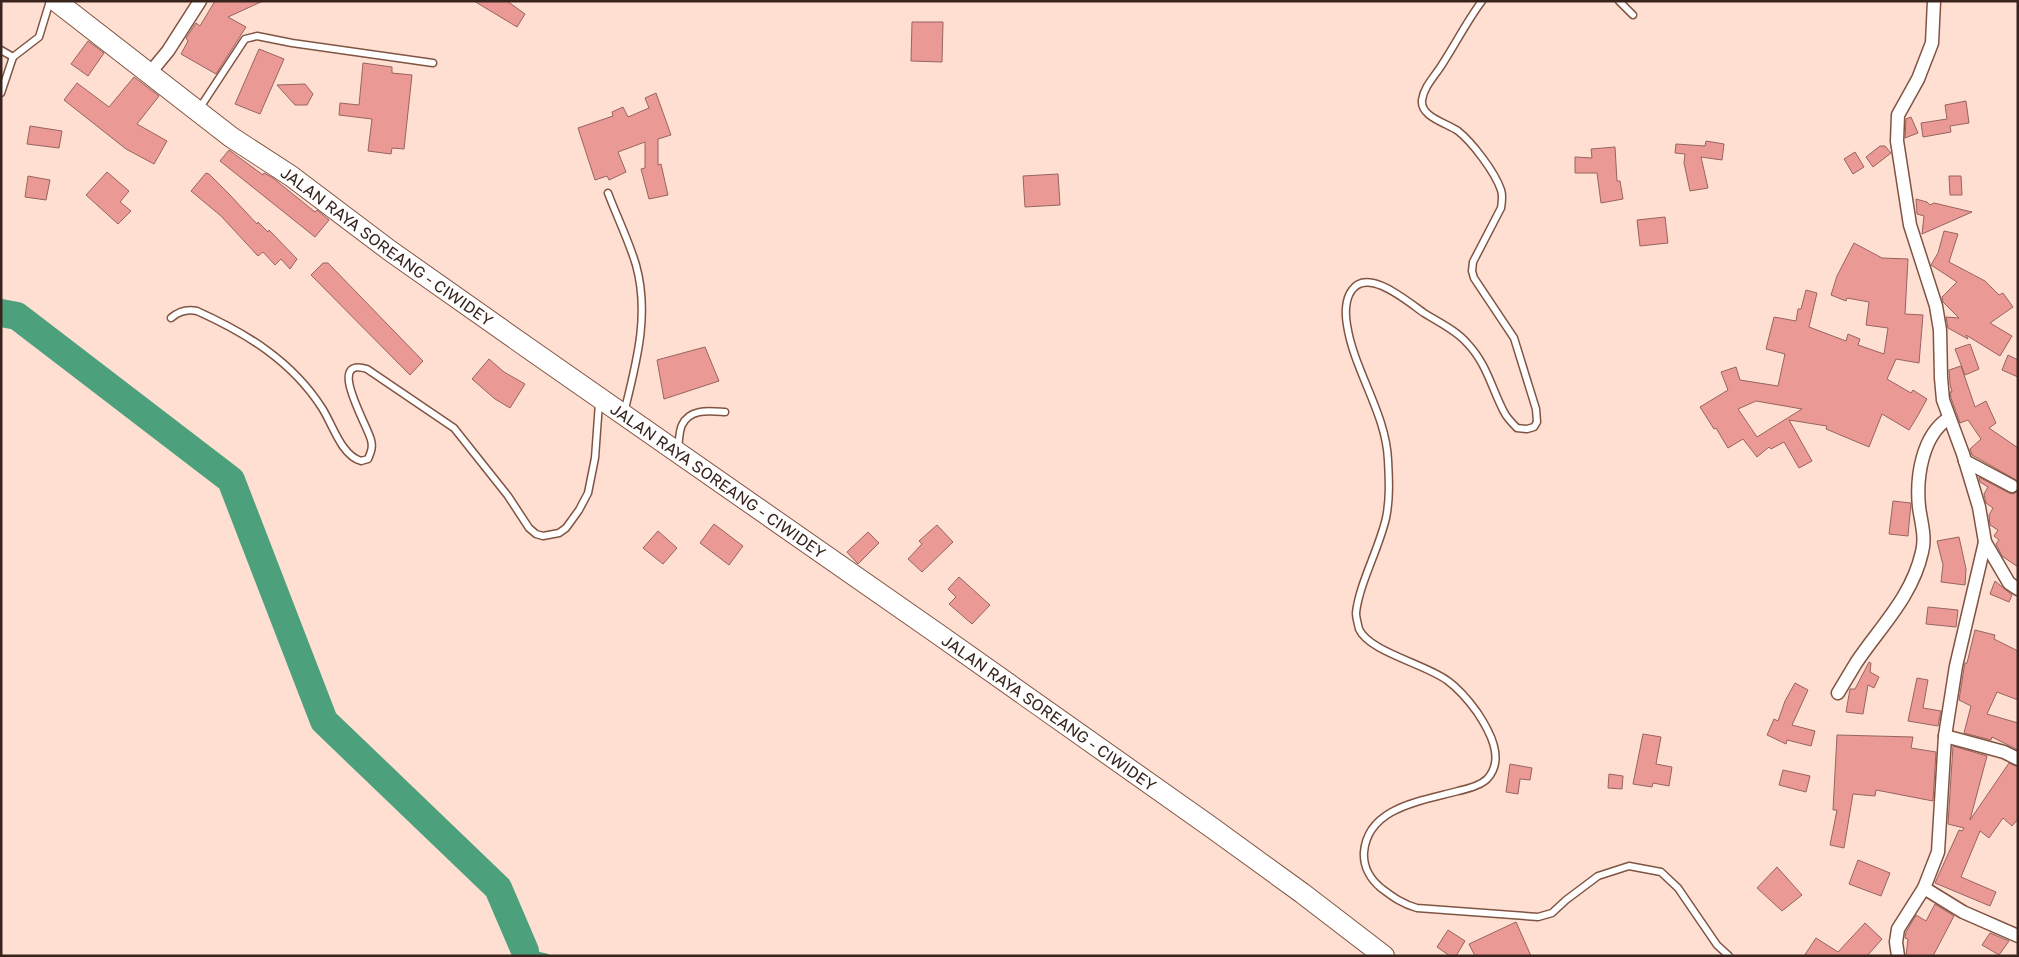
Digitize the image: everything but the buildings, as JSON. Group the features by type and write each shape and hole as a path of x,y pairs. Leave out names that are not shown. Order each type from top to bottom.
{"highway":[{"name":"JALAN RAYA SOREANG - CIWIDEY","path":"56,1 196,112 291,176 389,250 520,343 600,397 1211,827 1384,956"}],"street":[{"path":"148,74 168,51 200,1"},
{"path":"1934,1 1932,43 1918,79 1898,115 1897,141 1910,225 1936,306 1940,330 1941,378 1944,400 1979,507 1985,542 2009,583 2018,589"},
{"path":"1838,693 1856,662 1887,623 1913,579 1922,551 1924,530 1919,508 1918,483 1924,454 1932,433 1940,423 1949,418"},
{"path":"1965,461 2012,486"},
{"path":"1898,956 1896,942 1898,929 1924,888 1938,852 1945,736 1956,666 1985,542"},
{"path":"1945,736 2004,752 2018,759"},
{"path":"1924,888 1963,912 2018,936"}],"lane":[{"path":"1,93 13,57 39,37 50,1"},
{"path":"1482,1 1430,82 1422,101 1423,108 1430,115 1458,131 1470,143 1494,176 1501,190 1502,200 1500,208 1473,262 1472,271 1474,278 1514,338 1536,409 1537,422 1534,427 1526,429 1517,428 1505,414 1482,360 1465,340 1394,292 1374,282 1361,282 1353,287 1348,295 1346,309 1347,326 1388,447 1389,473 1386,514 1380,542 1356,616 1360,630 1366,639 1376,646 1414,662 1448,681 1471,704 1487,726 1494,742 1495,757 1492,770 1486,780 1474,787 1406,805 1380,818 1365,839 1363,858 1371,880 1404,905 1417,908 1538,917 1552,913 1598,876 1629,866 1661,872 1678,888 1718,945 1729,956"},
{"path":"1620,1 1633,15"},
{"path":"196,112 245,39 252,37 258,36 292,43 433,63"},
{"path":"1,50 13,57"},
{"path":"608,193 636,265 642,306 640,349 624,414"},
{"path":"171,318 177,313 190,310 197,311 271,352 290,368 321,406 348,454 361,461 368,459 372,451 372,443 350,390 348,380 349,372 352,368 360,366 367,369 454,428 508,496 529,528 536,534 544,536 559,533 566,528 588,493 595,458 600,397"},
{"path":"678,452 682,425 689,417 696,412 705,410 725,412"}],"waterway":[{"path":"1,313 17,316 231,480 324,721 498,888 525,951"},
{"path":"524,956 525,951 547,956"}]}
